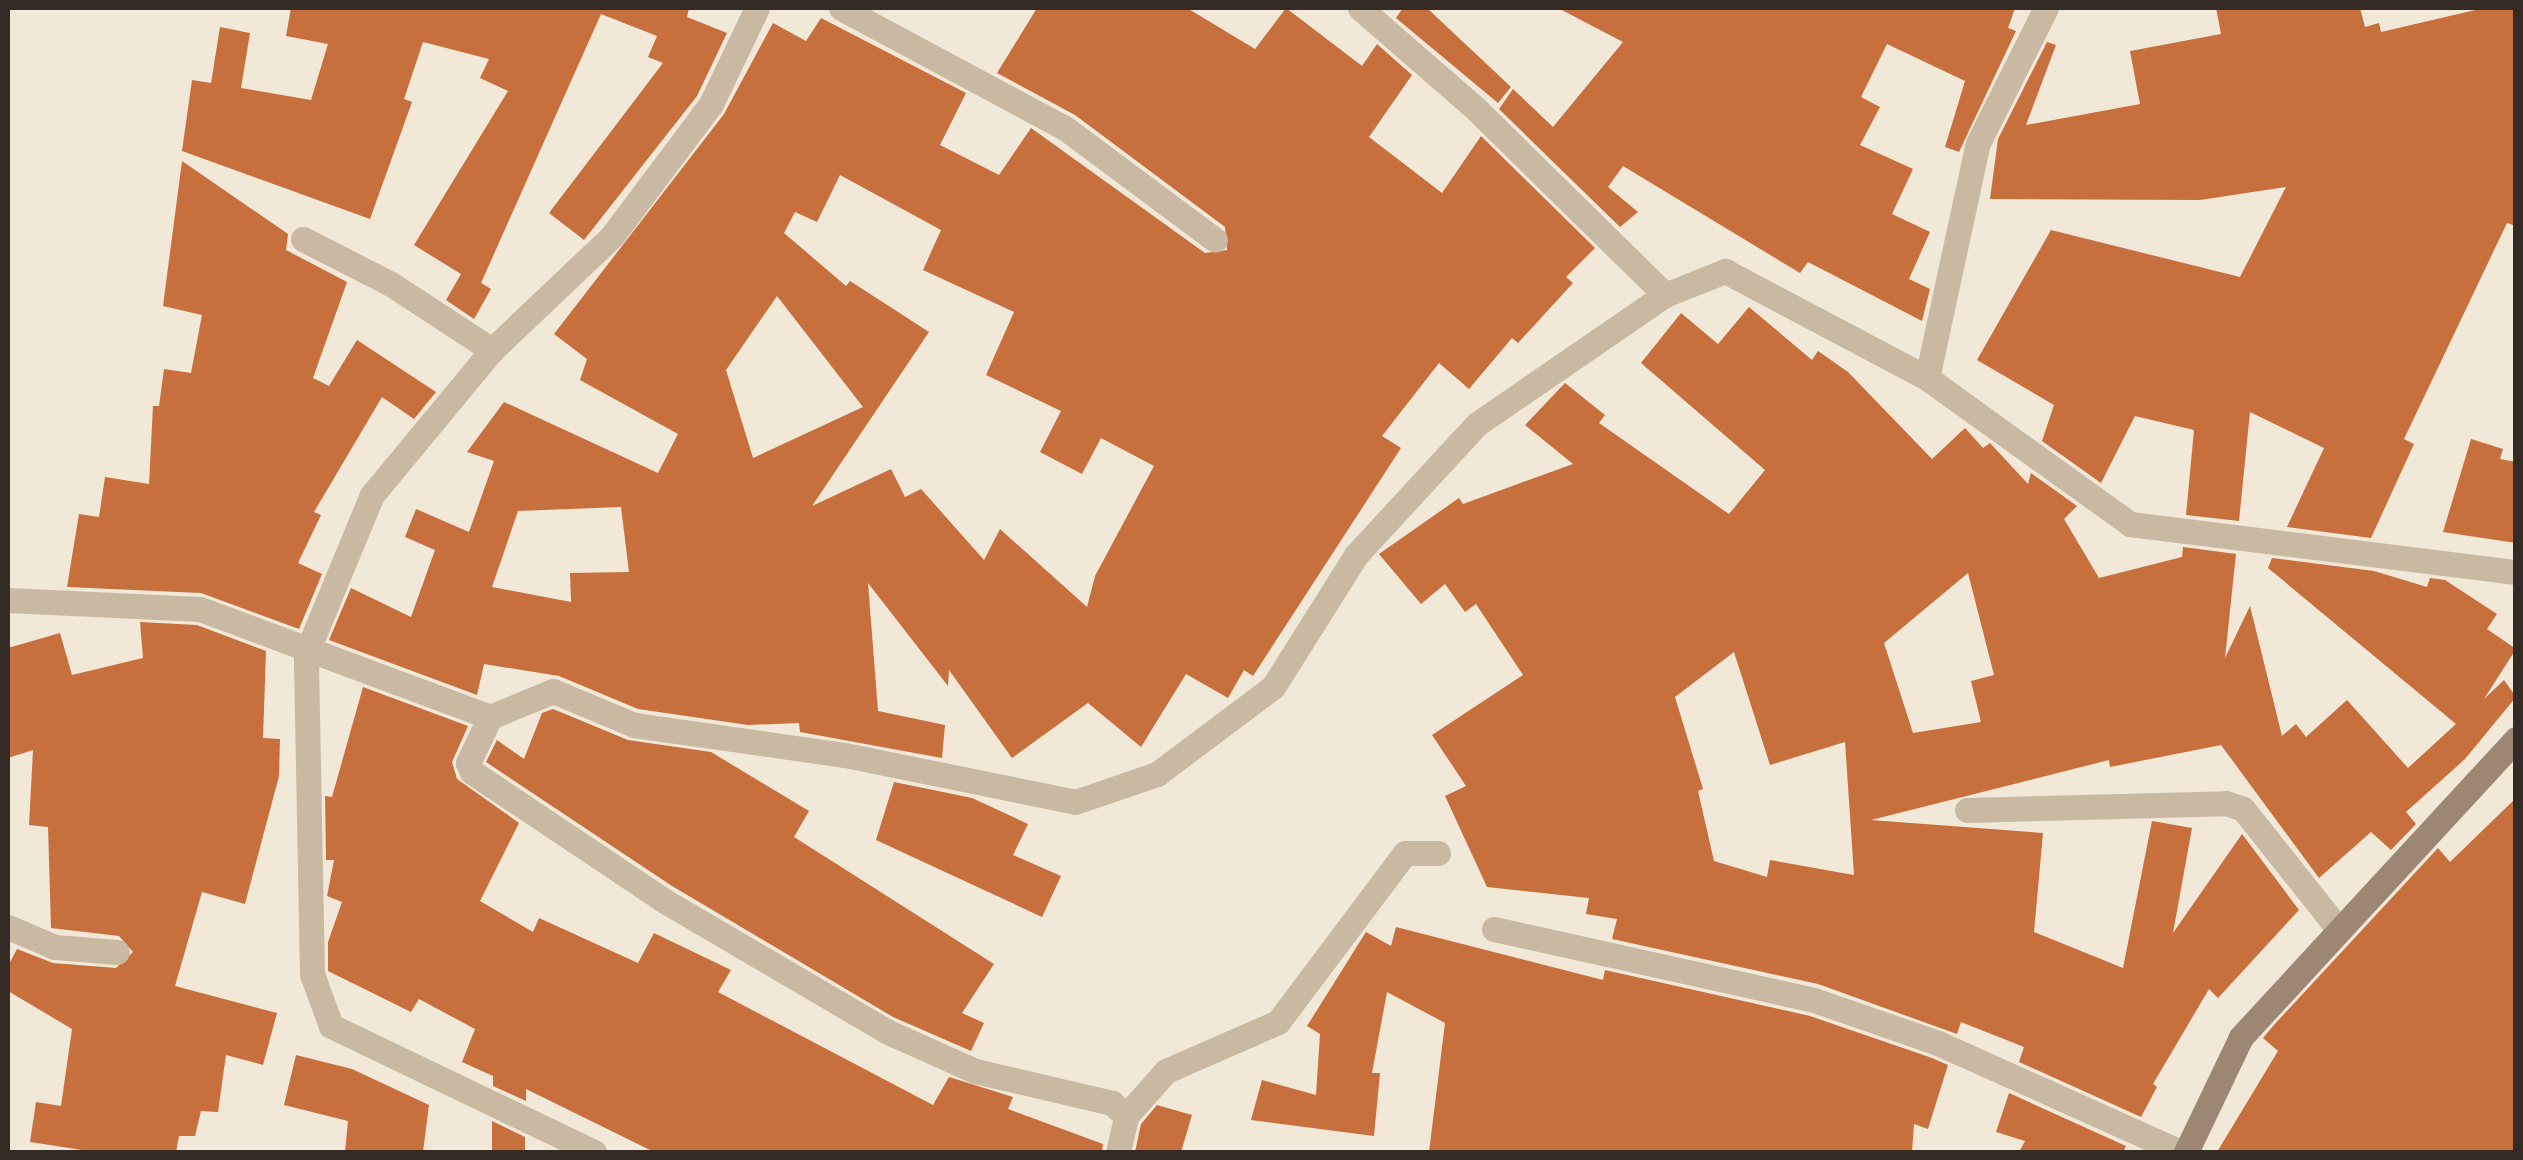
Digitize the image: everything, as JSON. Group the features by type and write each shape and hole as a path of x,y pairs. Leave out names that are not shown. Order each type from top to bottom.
{"street":[{"path":"594,1152 331,1026 312,974 306,654 372,495 492,350 612,236 712,104 757,8"},
{"path":"842,8 1065,128 1215,240"},
{"path":"1360,8 1475,108 1665,294"},
{"path":"1927,378 1978,142 2046,8"},
{"path":"303,238 391,284 492,350"},
{"path":"1126,1116 1112,1103 975,1070 886,1031 663,900 472,772 468,763 490,718 552,691 634,725 846,756 1075,802 1156,774 1273,687 1356,555 1478,424 1665,294 1725,271 1927,378 2130,524 2516,572"},
{"path":"8,600 200,609 306,654 490,718"},
{"path":"1494,929 1814,1000 1938,1043 2183,1152 2241,1037 2338,928 2390,881 2516,740"},
{"path":"1967,810 2226,803 2243,809 2338,928"},
{"path":"1118,1152 1126,1116 1166,1071 1278,1022 1405,854 1438,853"},
{"path":"8,927 55,947 118,952"}],"building":[{"path":"291,8 689,8 687,17 727,33 697,96 584,240 549,213 663,63 648,57 657,36 601,14 481,283 491,289 474,319 446,300 461,274 414,245 508,91 480,78 489,59 423,42 404,99 412,102 370,219 182,151 192,80 211,83 220,27 250,33 241,88 311,100 328,44 286,36"},
{"path":"1037,8 1187,8 1255,49 1286,8 1362,66 1377,44 1412,75 1369,137 1442,193 1481,136 1595,248 1566,277 1573,283 1518,343 1512,338 1469,389 1439,363 1382,436 1401,448 1253,676 1244,670 1228,698 1186,674 1141,747 1088,703 1012,758 949,670 948,686 868,583 878,711 945,725 942,758 800,732 799,723 748,725 638,709 559,676 484,664 477,695 329,640 351,588 411,617 435,550 405,537 416,509 469,532 494,461 467,452 504,402 658,473 678,434 580,380 587,359 554,334 724,114 773,23 806,41 821,18 966,93 940,145 999,175 1031,128 1205,253 1227,250 1225,227 1075,115 997,73","holes":["840,175 941,230 923,270 1014,312 986,375 1061,411 1040,452 1082,474 1101,438 1154,466 1095,576 1087,607 1000,529 984,560 921,489 905,497 891,469 812,506 929,332 850,281 846,286 784,233 795,212 817,222","777,296 863,407 753,458 726,370","621,507 629,572 570,573 571,602 492,587 518,511"]},
{"path":"1403,8 1427,8 1511,87 1498,103 1396,18"},
{"path":"1558,8 2015,8 2008,28 2016,31 1959,152 1945,147 1965,81 1887,44 1861,97 1880,107 1860,145 1913,169 1892,214 1930,232 1909,279 1930,289 1922,321 1808,262 1800,273 1623,166 1608,187 1638,212 1620,227 1499,109 1513,89 1553,127 1623,42"},
{"path":"2216,8 2360,8 2365,27 2379,23 2381,32 2484,8 2516,8 2516,226 2507,223 2404,439 2414,444 2371,538 2287,527 2324,448 2250,412 2239,521 2186,515 2194,430 2135,416 2101,483 2042,441 2054,405 1977,360 2051,230 2240,277 2286,187 2200,200 1990,199 1998,139 2047,42 2056,45 2026,125 2140,104 2130,51 2221,34"},
{"path":"182,161 288,234 286,250 347,282 313,378 329,386 357,340 436,392 414,419 382,397 314,512 321,515 298,563 322,574 299,629 201,593 67,587 79,514 99,517 105,477 149,484 153,406 159,406 164,369 191,373 202,315 163,306"},
{"path":"1749,307 1812,360 1818,351 1848,372 1932,459 1965,428 1983,448 1990,443 2028,484 2031,473 2077,506 2064,519 2099,578 2182,557 2183,547 2236,554 2225,658 2250,606 2282,736 2296,724 2306,737 2347,700 2408,768 2456,724 2268,568 2272,558 2374,571 2427,587 2430,578 2445,580 2497,614 2487,629 2516,649 2484,699 2504,680 2516,697 2465,759 2406,812 2416,824 2391,850 2371,832 2319,878 2221,745 2110,767 2109,760 1871,820 2043,833 2034,932 2123,968 2152,821 2192,828 2173,933 2242,834 2299,910 2218,998 2209,989 2153,1084 2157,1087 2141,1117 2019,1062 2024,1047 1961,1022 1957,1034 1818,984 1612,939 1617,919 1586,914 1589,898 1487,887 1445,796 1466,786 1432,735 1523,675 1476,604 1465,612 1445,584 1421,604 1379,554 1459,498 1463,504 1573,464 1525,425 1565,383 1605,415 1599,423 1729,514 1765,470 1641,363 1681,313 1718,344","holes":["1968,573 1994,675 1971,681 1981,722 1913,733 1884,643","1734,652 1770,765 1845,742 1854,875 1770,860 1767,877 1714,861 1698,791 1703,789 1675,697"]},
{"path":"2471,439 2503,449 2500,459 2516,462 2516,543 2443,532"},
{"path":"140,622 197,625 266,651 263,738 280,739 279,776 245,904 202,892 175,986 277,1013 263,1065 226,1055 218,1112 201,1111 195,1136 179,1136 176,1152 95,1152 30,1142 36,1102 61,1106 72,1029 8,991 8,966 17,949 53,963 116,968 133,952 119,936 51,928 48,827 29,825 33,750 8,758 8,648 60,633 72,675 143,658"},
{"path":"363,687 468,726 452,762 457,779 519,823 480,901 533,932 539,918 638,963 654,933 731,970 718,992 933,1105 949,1077 1013,1097 1008,1109 1103,1144 1102,1152 654,1152 526,1089 526,1101 493,1086 493,1076 462,1062 475,1029 419,999 411,1012 328,971 328,942 342,902 327,896 334,860 326,860 325,796 332,797"},
{"path":"553,709 628,740 711,752 809,811 794,837 994,964 962,1013 984,1023 971,1051 893,1017 672,886 486,762 497,740 524,759 542,713"},
{"path":"894,782 972,798 1028,824 1013,855 1061,876 1042,917 876,840"},
{"path":"2516,798 2516,1152 2217,1152 2278,1051 2263,1038 2273,1026 2438,848 2450,862"},
{"path":"1396,927 1603,980 1605,970 1810,1016 1932,1058 1948,1065 1928,1129 1914,1124 1912,1152 1429,1152 1445,1023 1387,992 1372,1073 1380,1073 1374,1136 1251,1120 1262,1080 1316,1095 1320,1034 1307,1026 1366,932 1391,946"},
{"path":"296,1055 352,1069 429,1105 423,1152 345,1152 348,1121 284,1105"},
{"path":"2009,1093 2126,1146 2123,1152 2019,1152 2025,1141 1996,1132"},
{"path":"1157,1105 1192,1115 1181,1152 1135,1152 1141,1124"},
{"path":"492,1121 525,1137 525,1151 492,1150"}]}
